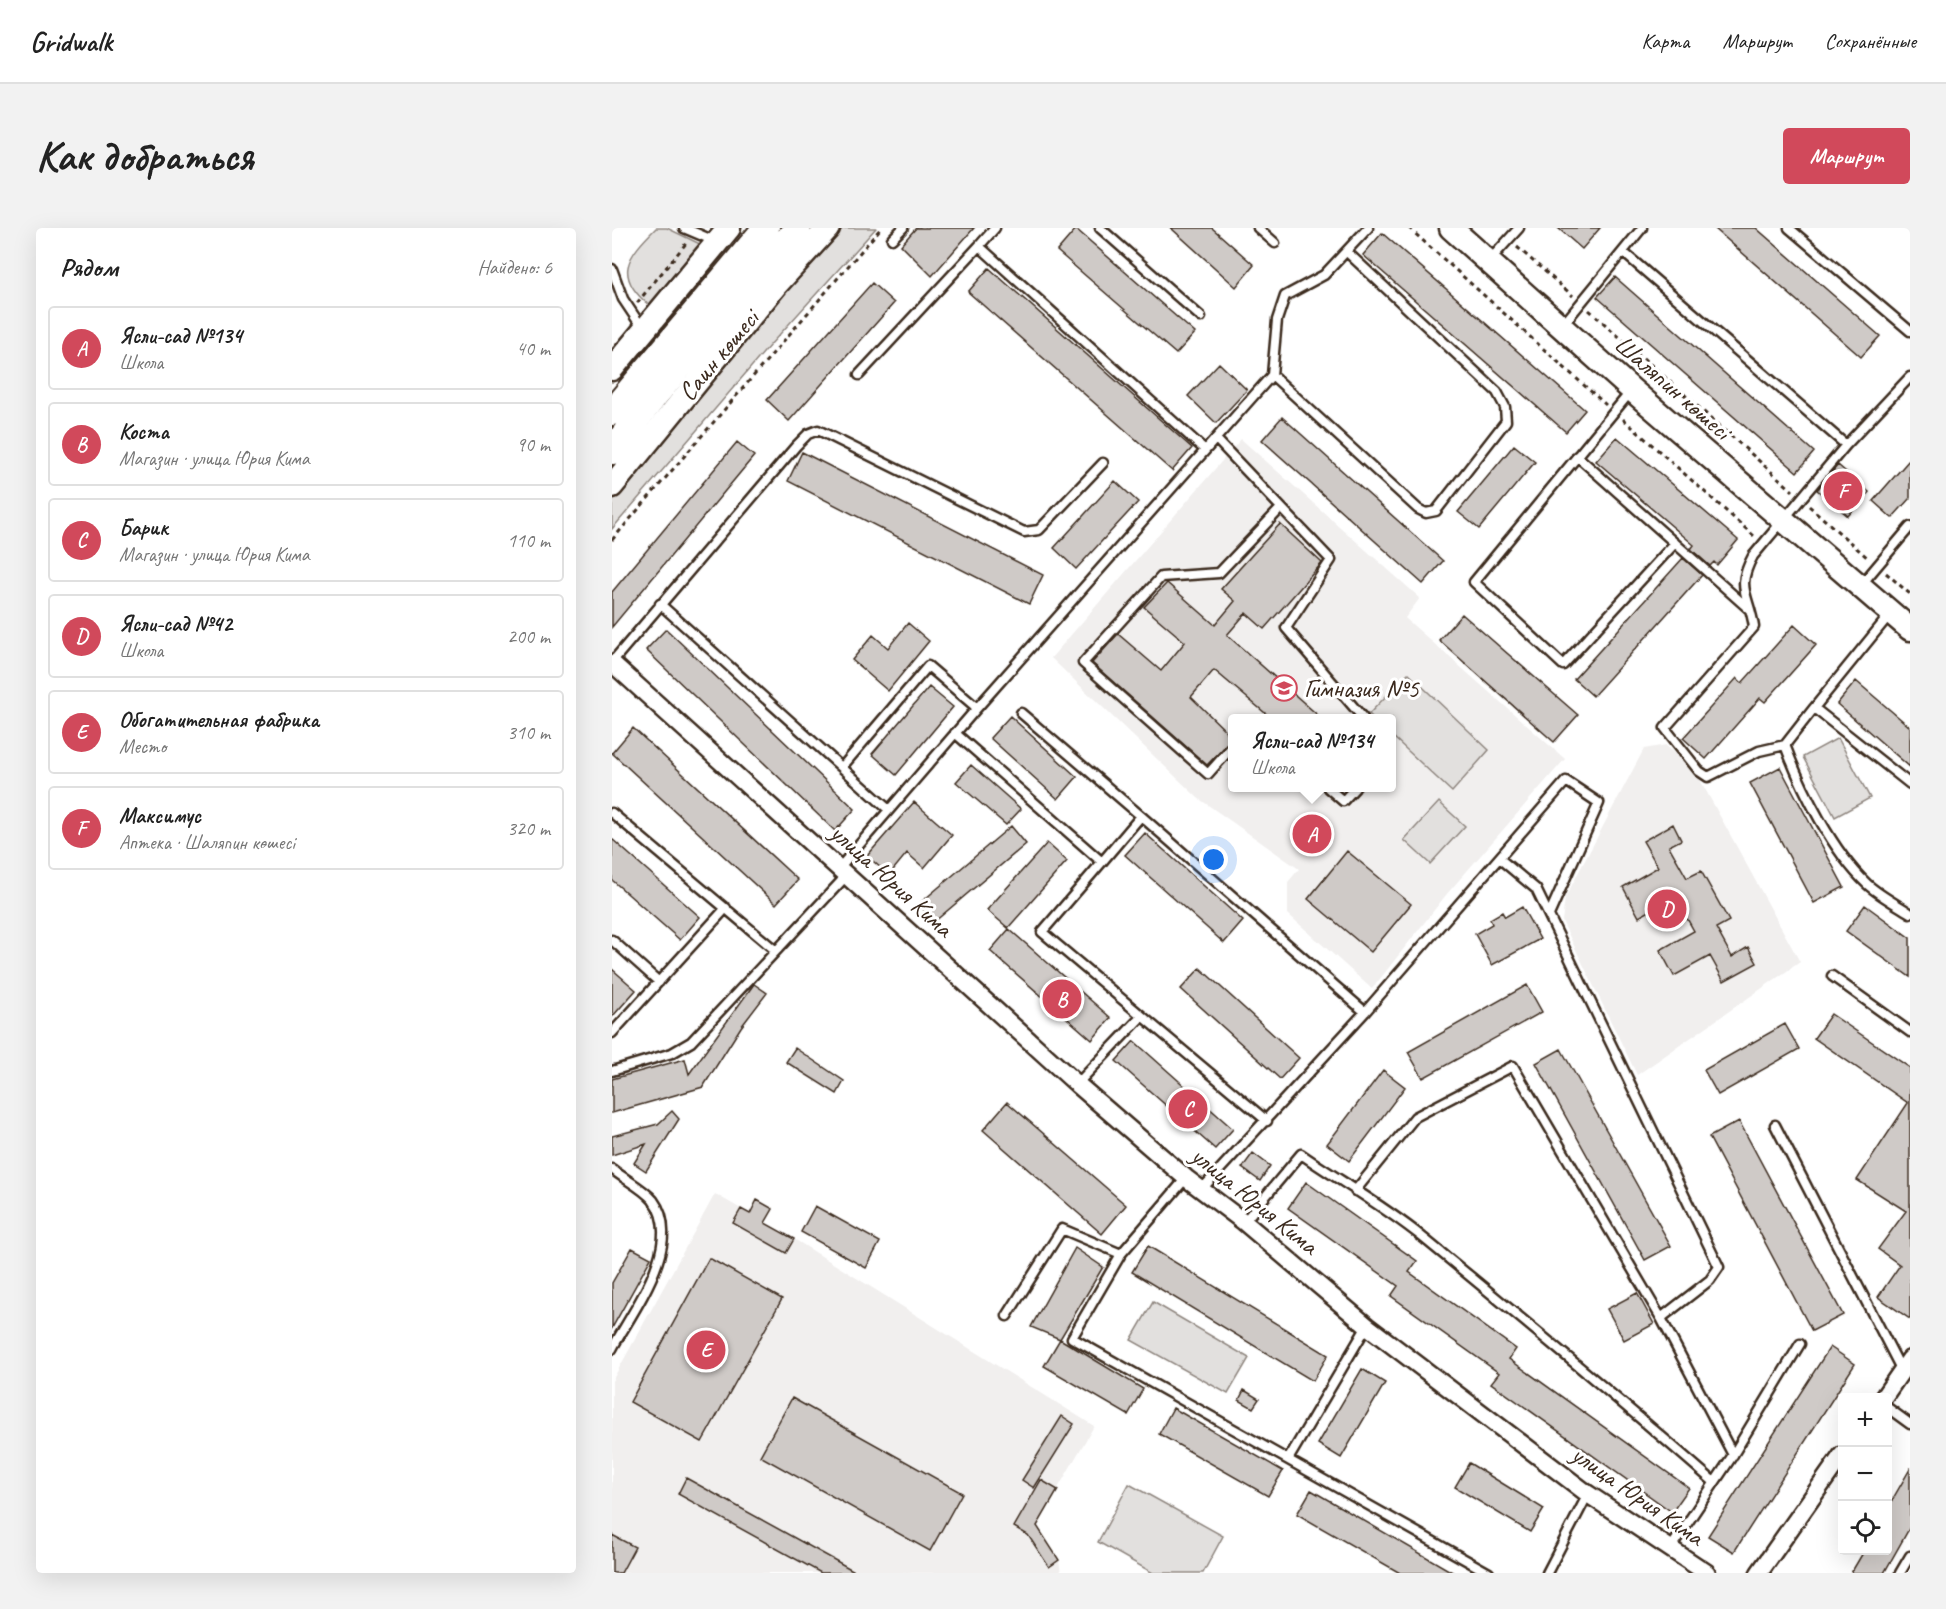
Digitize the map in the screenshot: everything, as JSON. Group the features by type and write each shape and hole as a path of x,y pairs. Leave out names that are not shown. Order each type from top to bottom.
{"main road":[{"name":"Саин көшесі","path":"612,412 766,228"},
{"name":"Саин көшесі","path":"612,451 655,395 798,228"},
{"name":"Саин көшесі","path":"612,486 769,294 828,228"},
{"name":"Шаляпин көшесі","path":"1452,228 1632,390 1892,613"},
{"path":"612,369 638,322 723,235"},
{"path":"1892,613 1910,628"}],"street":[{"name":"улица Юрия Кима","path":"612,662 1077,1084 1186,1178 1244,1221 1368,1326 1588,1494 1707,1573"},
{"path":"1886,1393 1906,1365"},
{"path":"1759,1573 1838,1461"}],"lane":[{"path":"684,228 694,233 723,235"},
{"path":"892,239 903,228"},
{"path":"859,375 994,228"},
{"path":"1100,228 1201,317"},
{"path":"1258,228 1275,243"},
{"path":"612,1071 672,1053 691,1042 775,950 844,871 889,810 976,708 1272,375 1277,320 1285,296 1324,275 1368,228"},
{"path":"1489,261 1519,228"},
{"path":"1562,327 1642,228"},
{"path":"1789,228 1910,331"},
{"path":"979,246 1205,450"},
{"path":"1272,375 1418,509 1426,513 1436,511 1506,421 1505,407 1497,392 1347,252"},
{"path":"1623,252 1846,445"},
{"path":"612,269 623,299 638,322"},
{"path":"1892,613 1785,745 1759,751 1708,777 1699,771 1665,728 1754,627 1751,610 1743,589 1744,572 1762,543 1846,445 1910,377"},
{"path":"1632,390 1474,582 1563,665 1674,543"},
{"path":"612,662 808,434 818,430 1024,532 1039,530 1102,463"},
{"path":"1216,439 1331,560 1286,628 1360,714"},
{"path":"1577,456 1751,610"},
{"path":"1228,752 1208,774 1083,663 1161,577 1219,573 1281,508"},
{"path":"1860,586 1910,527"},
{"path":"660,604 889,810"},
{"path":"842,767 928,666 976,708"},
{"path":"1814,708 1910,784"},
{"path":"1022,712 1365,1012"},
{"path":"955,734 1101,862"},
{"path":"1785,745 1797,777 1841,854 1868,884 1910,913"},
{"path":"1201,1190 1365,1012 1566,781 1599,803 1549,915"},
{"path":"1333,792 1343,801 1351,792"},
{"path":"612,813 775,950"},
{"path":"1141,816 1042,932 1267,1121"},
{"path":"1500,859 1536,889 1719,1267 1710,1280 1661,1318"},
{"path":"612,1033 726,908"},
{"path":"612,940 659,982"},
{"path":"1832,976 1910,1032"},
{"path":"1077,1084 1142,1016"},
{"path":"1355,1191 1414,1117 1513,1066 1661,1318 1733,1455"},
{"path":"1775,1125 1906,1365"},
{"path":"1244,1221 1301,1154 1420,1235 1450,1262 1572,1358 1714,1482"},
{"path":"612,1169 652,1200 663,1220 662,1256 612,1349"},
{"path":"1186,1178 1121,1254 1072,1338 1489,1573"},
{"path":"1007,1316 1062,1229 1121,1254"},
{"path":"1288,1458 1368,1326"},
{"path":"1670,1549 1733,1455 1800,1344"},
{"path":"1892,1411 1910,1424"},
{"path":"1547,1573 1588,1494"},
{"path":"1900,1573 1910,1556"}],"path":[{"path":"612,540 880,228"},
{"path":"1408,228 1762,543"},
{"path":"638,322 694,233"},
{"path":"1509,240 1910,594"}],"shaded area":[{"path":"656,228 667,228 702,245 650,306 631,285 628,266 638,248"},
{"path":"843,228 876,228 770,345 612,529 612,497 745,336"},
{"name":"Гимназия №5","path":"1241,439 1420,598 1405,618 1565,759 1446,895 1372,989 1288,914 1288,882 1299,869 1198,798 1051,658"},
{"path":"1408,673 1489,750 1452,792 1396,740 1396,714 1369,714"},
{"path":"1838,738 1870,798 1835,817 1803,757"},
{"path":"1666,745 1693,767 1800,962 1637,1075 1562,921 1565,898 1644,749"},
{"path":"1439,802 1465,826 1430,864 1404,840"},
{"path":"715,1194 794,1239 1094,1426 1035,1528 1059,1560 1061,1573 612,1573 612,1381"},
{"path":"1153,1302 1249,1358 1228,1394 1131,1340"},
{"path":"1129,1484 1223,1536 1203,1573 1153,1573 1098,1542"}],"building":[{"path":"916,228 974,228 932,276 901,245"},
{"path":"1171,228 1212,228 1254,265 1236,287"},
{"path":"1558,228 1600,228 1582,249"},
{"path":"1714,228 1756,228 1880,336 1861,357"},
{"path":"1076,229 1195,333 1176,354 1057,251"},
{"path":"1382,233 1585,410 1566,432 1363,255"},
{"path":"989,268 1192,448 1172,471 968,292"},
{"path":"1615,277 1814,452 1797,472 1597,297"},
{"path":"872,283 894,303 789,421 767,400"},
{"path":"1219,363 1247,390 1216,423 1188,396"},
{"path":"1282,417 1443,561 1423,584 1262,440"},
{"path":"1617,437 1738,540 1717,565 1714,562 1710,566 1691,549 1694,545 1596,461"},
{"path":"737,442 754,456 612,627 612,592"},
{"path":"1514,445 1535,462 1479,529 1458,512"},
{"path":"802,452 1043,575 1029,604 788,481"},
{"path":"1910,459 1910,498 1892,518 1873,501"},
{"path":"1838,465 1869,492 1848,516 1817,490"},
{"path":"1115,481 1138,502 1076,569 1054,548"},
{"path":"1280,524 1322,563 1264,629 1246,613 1227,635 1316,714 1266,714 1214,670 1191,697 1228,733 1228,743 1207,765 1092,663 1118,634 1161,671 1185,642 1144,607 1167,583 1215,625 1235,601 1221,589"},
{"path":"1683,558 1702,575 1593,696 1574,679"},
{"path":"1462,614 1578,715 1554,742 1439,640"},
{"path":"908,623 929,641 888,691 852,660 873,635 888,648"},
{"path":"1794,625 1816,645 1765,702 1760,698 1706,759 1683,738 1737,678 1742,683"},
{"path":"666,629 855,809 835,831 646,650"},
{"path":"1856,681 1910,727 1910,767 1837,704"},
{"path":"929,687 953,707 896,775 872,754"},
{"path":"1010,716 1077,777 1058,799 990,738"},
{"path":"633,728 798,880 776,904 612,753"},
{"path":"971,765 1021,809 1006,825 956,782"},
{"path":"1780,767 1844,887 1814,903 1750,783"},
{"path":"914,802 952,835 924,868 907,853 889,875 867,856"},
{"path":"1673,824 1681,840 1669,846 1687,878 1701,871 1729,921 1716,928 1732,957 1748,947 1757,963 1724,981 1710,956 1674,976 1660,950 1694,931 1675,897 1639,917 1623,887 1658,867 1643,841"},
{"path":"1011,826 1026,844 934,922 919,904"},
{"path":"1145,833 1243,921 1224,943 1125,855"},
{"path":"612,839 700,917 680,940 612,880"},
{"path":"1047,843 1067,861 1008,928 987,910"},
{"path":"1347,851 1411,904 1371,952 1308,899"},
{"path":"1865,905 1910,938 1910,977 1846,931"},
{"path":"1522,907 1540,939 1492,965 1475,934 1492,924 1490,919 1502,912 1505,917"},
{"path":"1009,929 1111,1018 1092,1040 990,951"},
{"path":"1200,968 1299,1058 1280,1079 1181,989"},
{"path":"612,969 636,990 612,1017"},
{"path":"754,984 767,993 741,1027 703,1087 612,1113 612,1079 685,1059 689,1074"},
{"path":"1527,985 1542,1012 1423,1078 1408,1052"},
{"path":"1831,1014 1910,1068 1910,1319 1878,1297 1900,1265 1878,1249 1906,1211 1857,1180 1908,1103 1814,1038"},
{"path":"1785,1024 1799,1049 1718,1095 1704,1070"},
{"path":"1134,1041 1233,1129 1215,1149 1116,1061"},
{"path":"795,1048 844,1081 837,1094 786,1062"},
{"path":"1561,1049 1671,1246 1645,1260 1536,1063"},
{"path":"1383,1070 1405,1087 1349,1161 1327,1144"},
{"path":"1007,1102 1126,1205 1102,1234 983,1130"},
{"path":"672,1111 679,1119 646,1171 634,1163 646,1144 612,1155 612,1136 658,1124"},
{"path":"1739,1121 1843,1315 1812,1331 1709,1137"},
{"path":"1253,1153 1270,1166 1260,1181 1242,1168"},
{"path":"1306,1182 1417,1261 1409,1272 1516,1349 1509,1359 1689,1488 1672,1512 1491,1383 1499,1373 1391,1296 1398,1286 1288,1208"},
{"path":"757,1200 773,1209 765,1223 794,1239 786,1253 733,1223 741,1209 750,1214"},
{"path":"815,1206 880,1242 866,1268 801,1232"},
{"path":"1148,1246 1328,1355 1313,1381 1132,1272"},
{"path":"632,1248 651,1258 612,1328 612,1283"},
{"path":"1075,1248 1103,1267 1060,1339 1031,1327"},
{"path":"709,1258 782,1299 702,1442 630,1402"},
{"path":"1637,1293 1654,1324 1624,1340 1607,1309"},
{"path":"1060,1339 1143,1389 1128,1415 1044,1366"},
{"path":"1830,1347 1855,1364 1734,1552 1708,1536"},
{"path":"1362,1369 1385,1383 1341,1458 1318,1444"},
{"path":"1244,1390 1259,1399 1253,1408 1239,1400"},
{"path":"792,1398 962,1493 930,1551 760,1456"},
{"path":"1173,1408 1283,1471 1268,1496 1159,1434"},
{"path":"1062,1416 1074,1424 1034,1488 1022,1480"},
{"path":"1469,1463 1544,1509 1530,1532 1455,1487"},
{"path":"1910,1469 1910,1527 1884,1573 1851,1573 1862,1555 1892,1555 1892,1500"},
{"path":"686,1478 858,1573 821,1573 678,1494"},
{"path":"1041,1480 1058,1490 1037,1526 1059,1560 1049,1567 1028,1535 1014,1527"},
{"path":"1311,1490 1454,1573 1400,1573 1297,1514"},
{"path":"612,1535 635,1547 621,1573 612,1573"}],"place":[{"name":"Максимус","path":"1843,491"},
{"name":"Гимназия №5","path":"1284,688"},
{"name":"Ясли-сад №134","path":"1312,834"},
{"name":"Ясли-сад №42","path":"1667,909"},
{"name":"Коста","path":"1062,999"},
{"name":"Барик","path":"1188,1109"},
{"name":"Обогатительная фабрика","path":"706,1350"}]}
